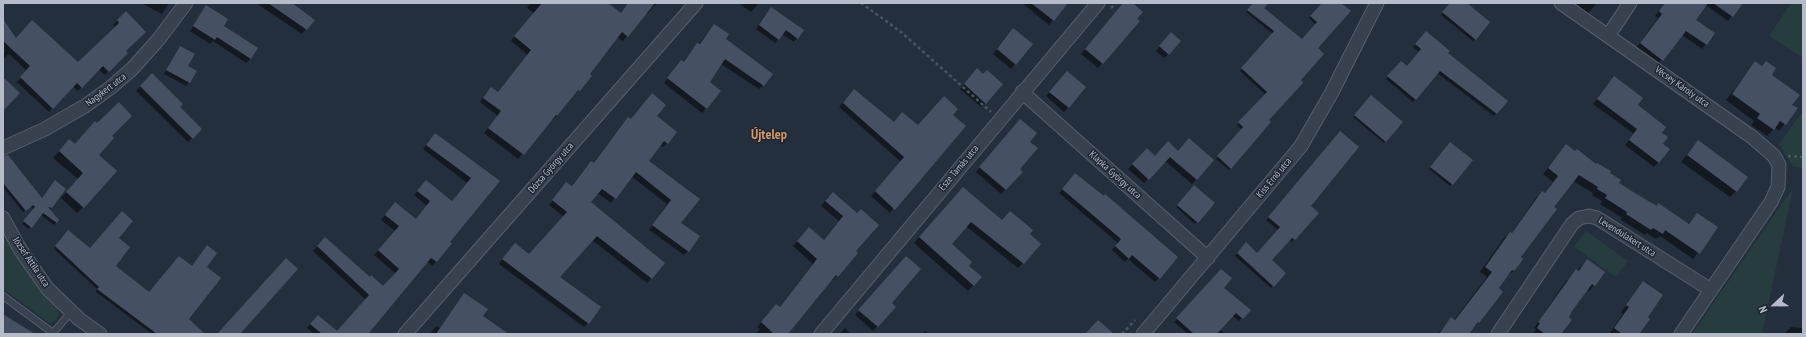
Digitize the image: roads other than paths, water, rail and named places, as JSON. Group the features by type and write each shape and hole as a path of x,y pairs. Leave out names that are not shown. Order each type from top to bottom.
{"street":[{"name":"Nagykert utca","path":"3,148 57,123 93,101 110,88 132,69 158,40 186,3"},
{"name":"Dózsa György utca","path":"405,334 696,3"},
{"name":"Esze Tamás utca","path":"820,334 1098,3"},
{"name":"Kiss Ernő utca","path":"1143,334 1301,146 1332,92 1377,3"},
{"name":"Vécsey Károly utca","path":"1561,3 1767,149 1779,165 1778,187 1771,202 1711,290"},
{"path":"1608,36 1630,3"},
{"name":"Klapka György utca","path":"1022,92 1208,258"},
{"name":"Levendulakert utca","path":"1498,334 1572,224 1579,218 1588,216 1598,218 1711,290"},
{"name":"József Attila utca","path":"3,218 33,270 47,288 100,334"},
{"path":"1681,334 1711,290"}],"lane":[{"path":"3,296 53,333 72,311"}],"district":[{"name":"Újtelep","path":"769,135"}]}
